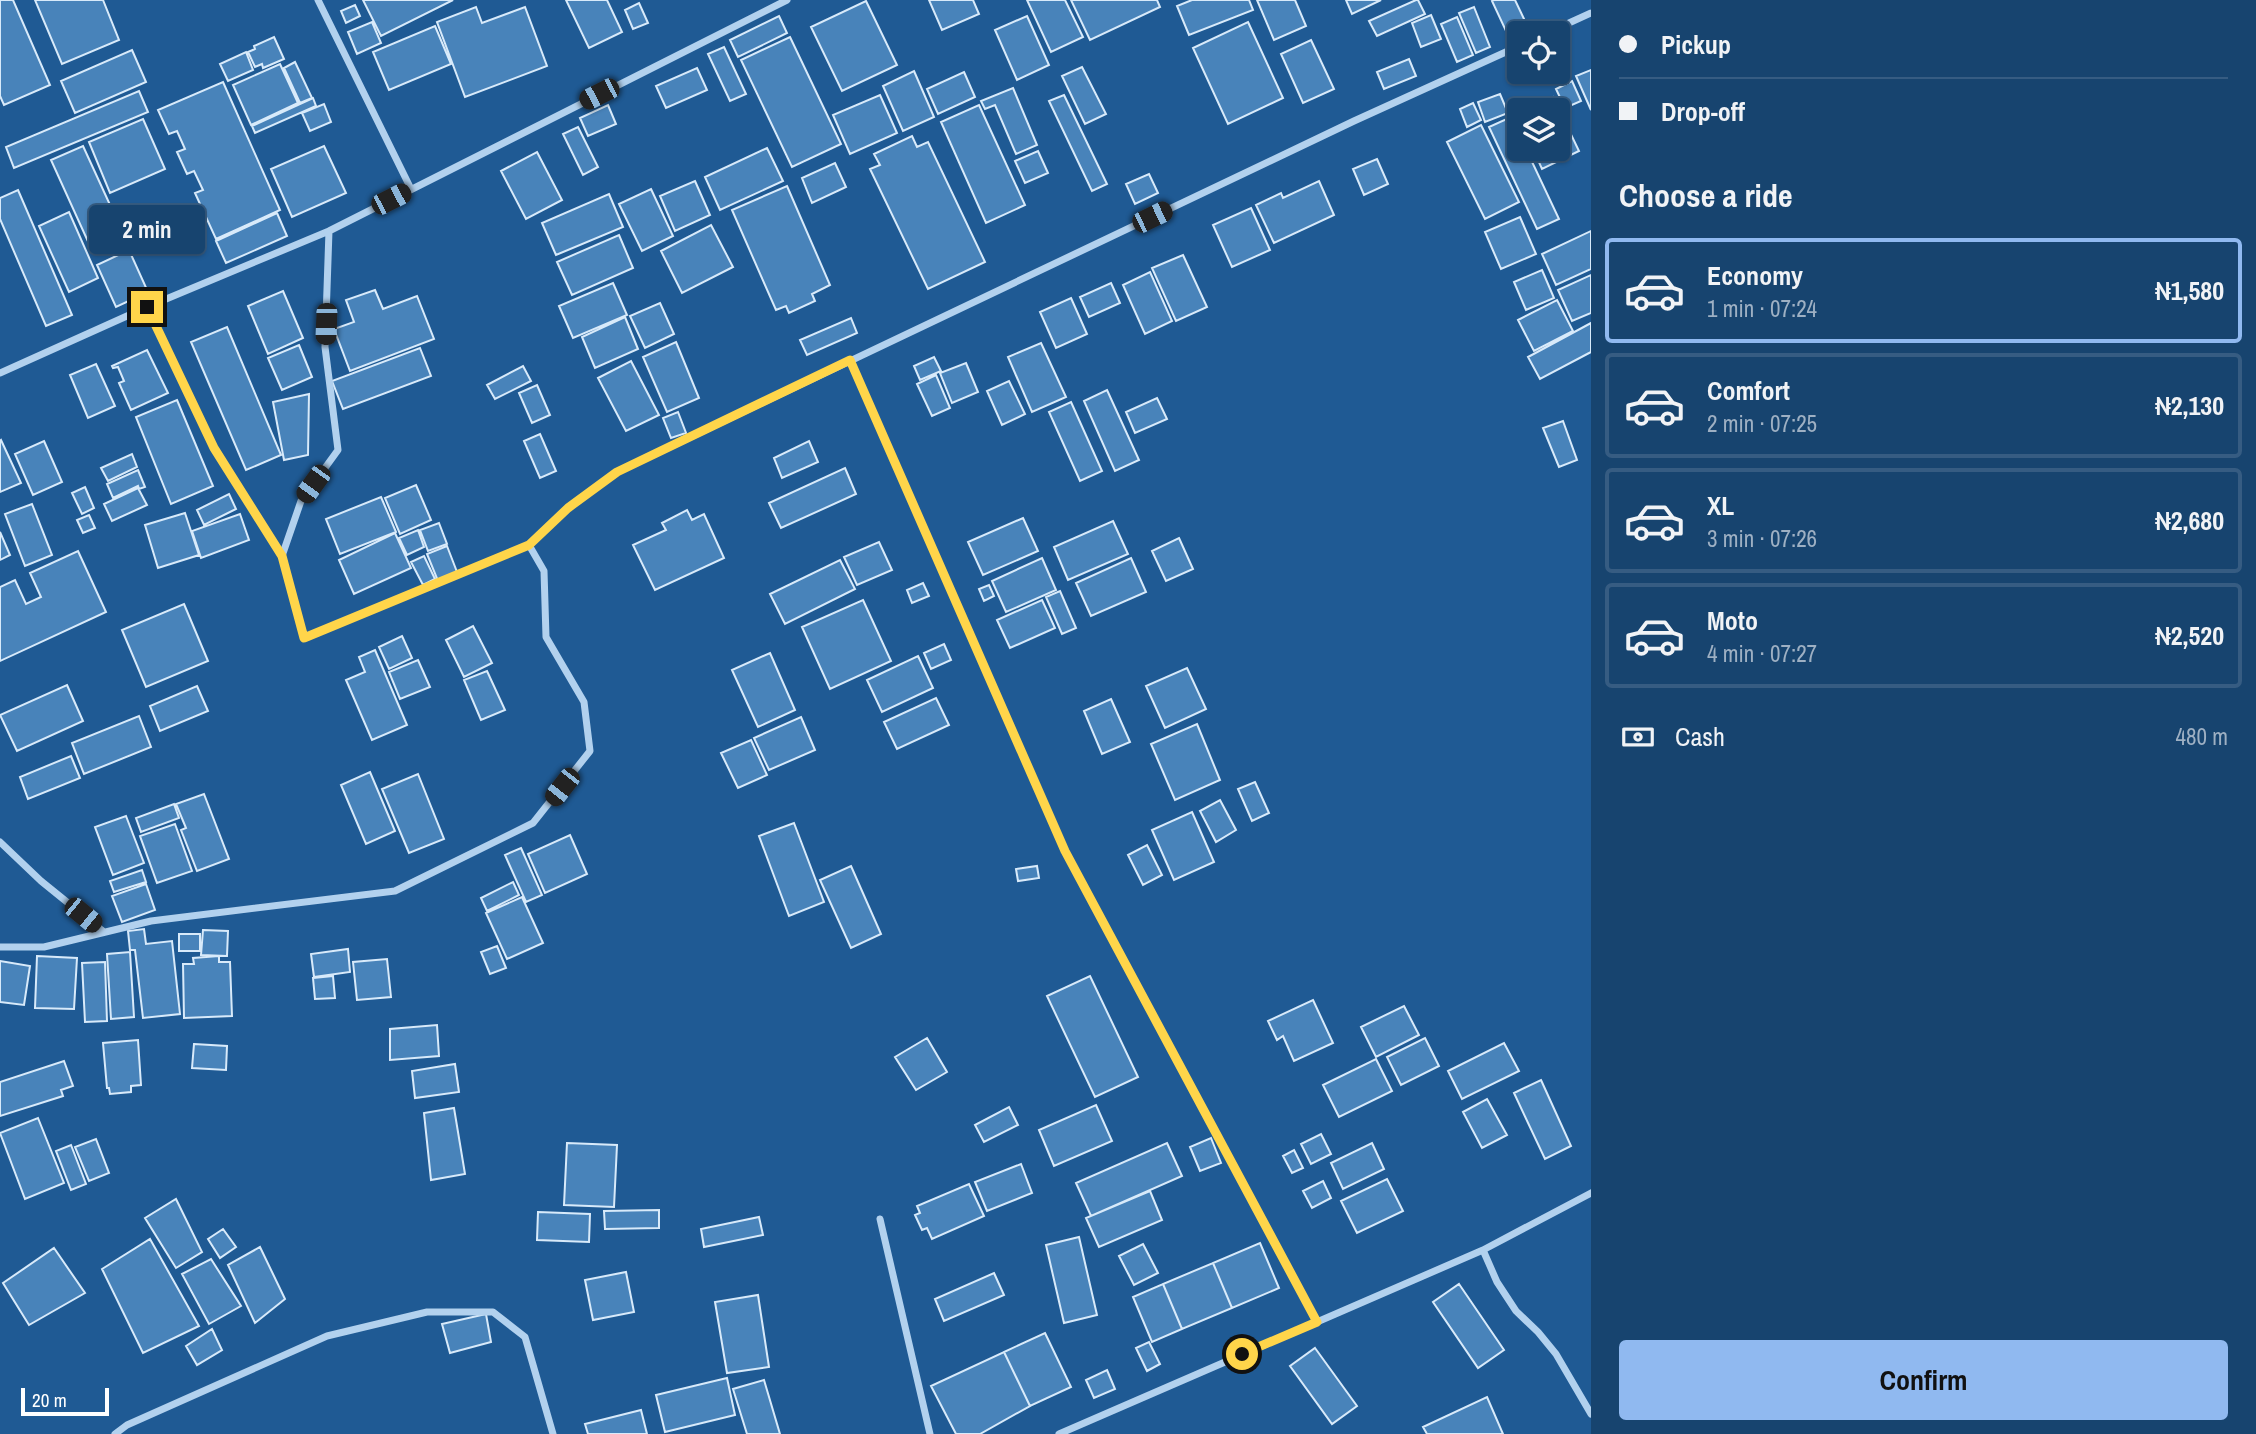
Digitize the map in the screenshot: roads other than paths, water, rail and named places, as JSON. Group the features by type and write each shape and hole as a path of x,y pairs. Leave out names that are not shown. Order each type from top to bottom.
{"street":[{"path":"318,0 411,189"},
{"path":"0,373 147,307 329,231 787,0"},
{"path":"1570,23 1591,13"},
{"path":"147,307 214,448 282,556 304,638 529,545 568,508 617,472 1354,121 1507,51"},
{"path":"282,556 301,501 338,450 325,347 329,231"},
{"path":"850,360 1065,851 1317,1322"},
{"path":"0,947 44,947 151,921 395,891 534,823 590,751 584,702 546,637 544,571 529,545"},
{"path":"0,842 41,881 104,932"},
{"path":"1059,1434 1483,1250 1591,1192"},
{"path":"880,1219 930,1434"},
{"path":"1483,1250 1497,1282 1516,1311 1556,1354 1591,1415"},
{"path":"115,1434 127,1425 327,1336 440,1311 494,1311 525,1337 554,1434"}]}
